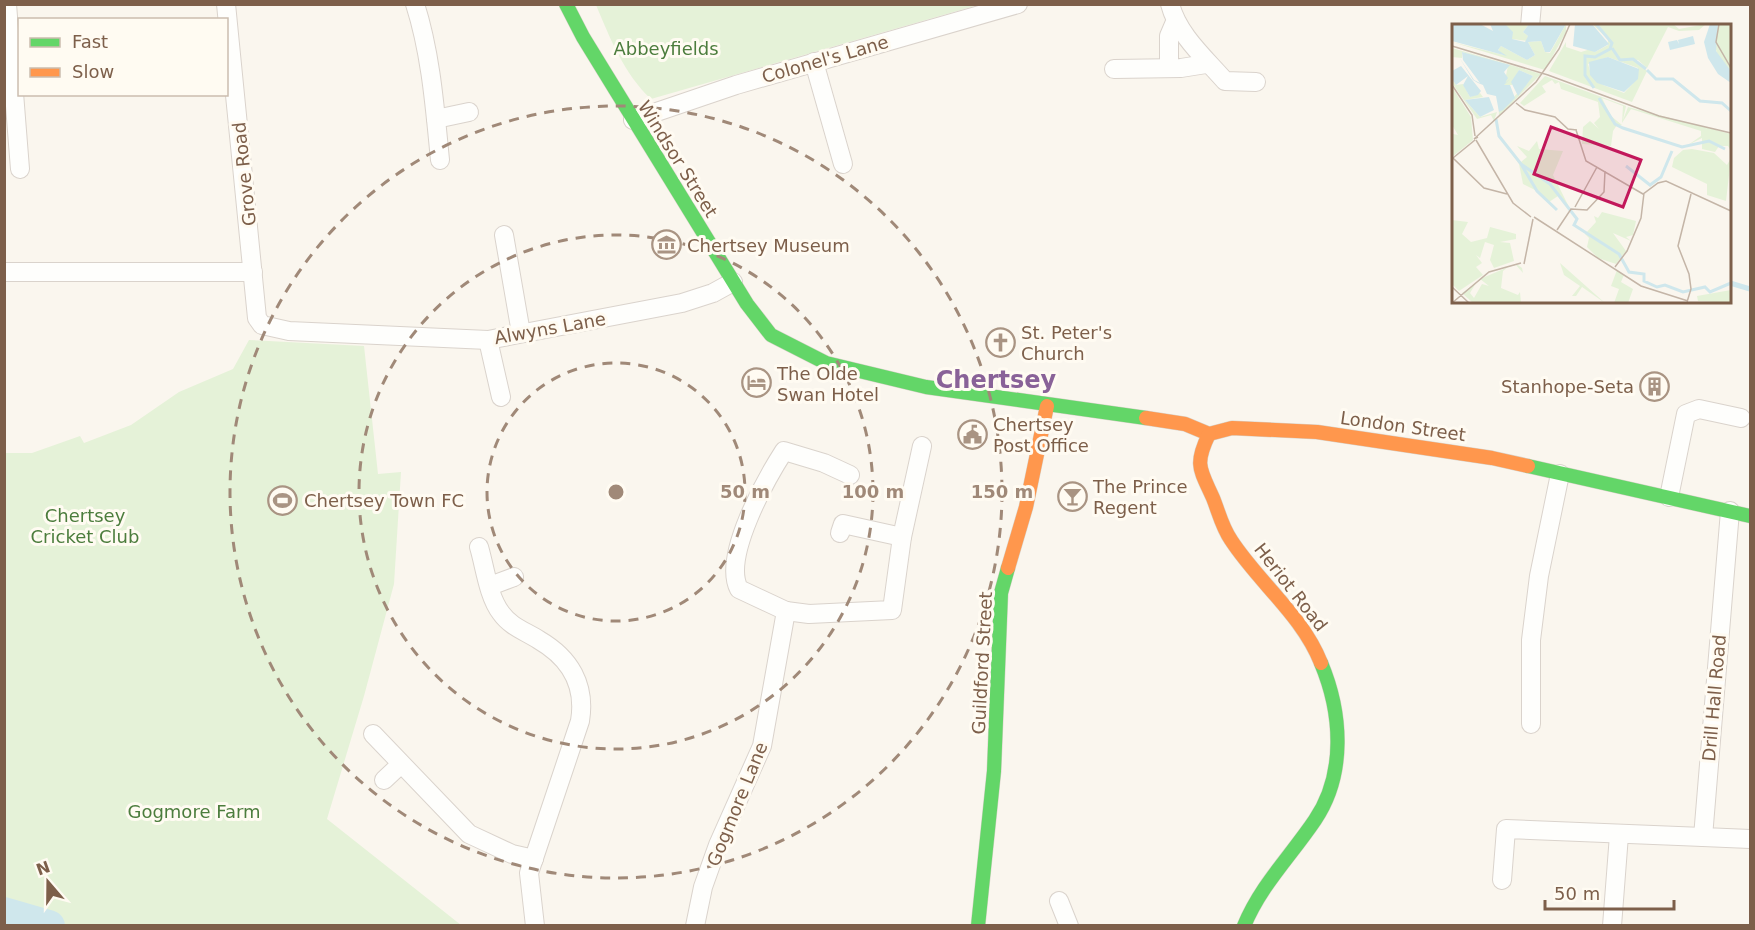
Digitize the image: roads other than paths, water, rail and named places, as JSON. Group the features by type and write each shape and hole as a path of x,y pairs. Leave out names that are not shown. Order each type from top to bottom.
{"main road":[{"path":"566,4 598,61"},
{"path":"581,4 598,61"},
{"name":"Windsor Street","path":"598,61 733,282 771,335 826,363 926,387 1047,406"},
{"path":"1047,406 1185,424 1209,434"},
{"name":"Guildford Street","path":"978,926 994,771 1001,593 1028,497 1047,406"},
{"name":"London Street","path":"1209,434 1232,428 1317,432 1491,458 1750,516"},
{"name":"Heriot Road","path":"1209,434 1217,482 1212,497"},
{"name":"Heriot Road","path":"1209,434 1199,456 1199,473 1212,497 1223,527 1251,567 1299,621 1314,646 1330,685 1337,738 1337,773 1330,795 1317,819 1259,890 1249,909 1244,926"}],"street":[{"path":"7,4 20,169"},
{"path":"415,4 424,41 441,160"},
{"name":"Colonel's Lane","path":"633,120 736,85 1018,4"},
{"path":"1530,24 1532,4"},
{"path":"1172,13 1206,64 1216,70 1224,81 1256,82"},
{"path":"1169,68 1172,13"},
{"name":"Grove Road","path":"228,24 257,318"},
{"path":"814,62 843,164"},
{"path":"1114,69 1169,68 1206,64"},
{"path":"436,119 469,112"},
{"path":"504,235 521,333"},
{"path":"4,272 253,272"},
{"name":"Alwyns Lane","path":"257,318 262,325 289,331 488,340 682,303 713,293 733,282"},
{"path":"488,340 501,397"},
{"path":"1669,497 1686,414 1699,409 1741,418"},
{"path":"850,475 824,463 784,451 754,504 735,562 739,589 786,611 809,614 892,610 902,537 922,446"},
{"path":"1531,724 1531,640 1539,576 1560,474"},
{"name":"Drill Hall Road","path":"1703,837 1730,511"},
{"path":"840,533 843,524 902,537"},
{"path":"479,547 499,611 512,626 561,655 574,673 583,702 580,721 529,873 535,926"},
{"path":"490,586 514,577"},
{"name":"Gogmore Lane","path":"695,926 703,887 718,845 762,746 786,611"},
{"path":"373,734 400,765 469,834 512,854 534,859"},
{"path":"384,780 400,765"},
{"path":"1502,880 1506,830 1750,839"},
{"path":"1612,926 1619,835"},
{"path":"1059,902 1069,926"}],"waterway":[{"path":"1731,283 1750,289"},
{"path":"4,913 49,926"}],"place":[{"name":"Chertsey Museum","path":"666,245"},
{"name":"St. Peter's Church","path":"1000,342"},
{"name":"The Olde Swan Hotel","path":"756,383"},
{"name":"Stanhope-Seta","path":"1655,386"},
{"name":"Chertsey Post Office","path":"972,434"},
{"name":"The Prince Regent","path":"1072,496"},
{"name":"Chertsey Town FC","path":"283,500"}],"district":[{"name":"Chertsey","path":"996,380"}],"park label":[{"name":"Abbeyfields","path":"666,48"},
{"name":"Chertsey Cricket Club","path":"85,525"},
{"name":"Gogmore Farm","path":"194,811"}]}
